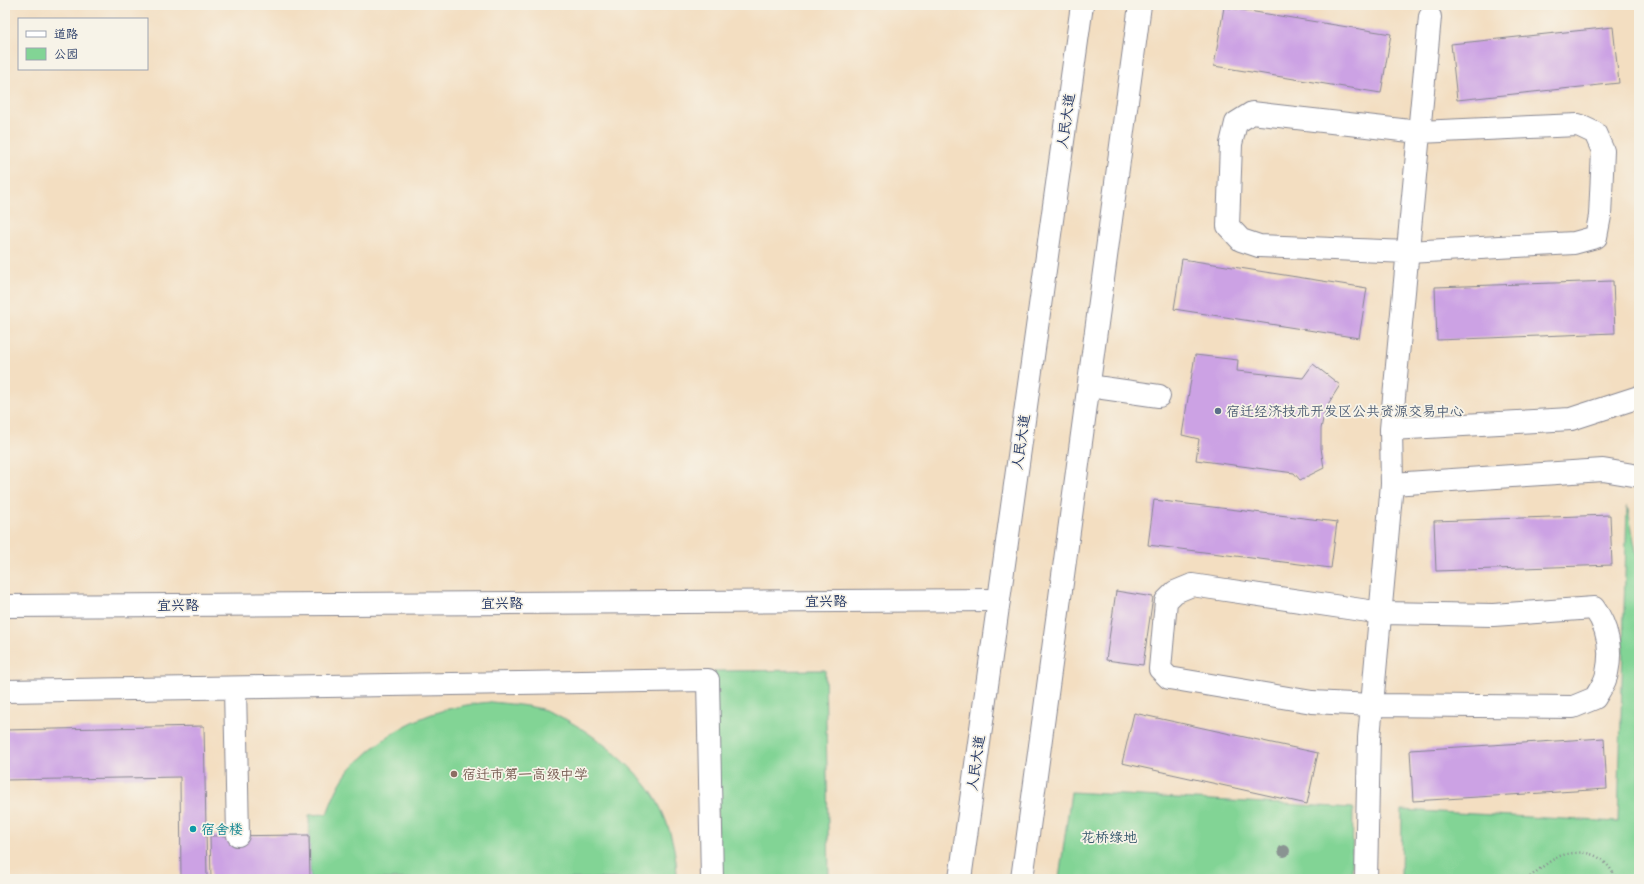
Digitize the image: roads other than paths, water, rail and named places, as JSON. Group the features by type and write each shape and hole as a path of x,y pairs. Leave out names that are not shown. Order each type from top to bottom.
{"main road":[{"name":"人民大道","path":"960,879 1082,5"},
{"path":"1022,879 1140,5"},
{"path":"1366,879 1369,738 1382,613 1392,484 1391,429 1430,17"},
{"path":"1252,113 1419,132 1578,125 1595,133 1603,151 1600,216 1596,237 1574,243 1408,252 1260,246 1241,240 1228,226 1231,144 1236,123 1252,113"},
{"path":"1089,386 1159,396"},
{"path":"1391,429 1571,419 1639,397"},
{"path":"1392,484 1603,470 1639,476"},
{"path":"1192,585 1382,613 1493,615 1594,608 1602,620 1610,643 1607,674 1595,698 1574,707 1372,705 1312,702 1169,678 1160,669 1166,601 1175,592 1192,585"},
{"name":"宜兴路","path":"5,606 999,600"},
{"path":"5,691 708,680 712,879"},
{"path":"235,688 238,836"}],"place":[{"name":"宿迁经济技术开发区公共资源交易中心","path":"1218,411"},
{"name":"宿迁市第一高级中学","path":"454,774"},
{"name":"宿舍楼","path":"193,829"}],"park label":[{"name":"花桥绿地","path":"1109,837"}]}
